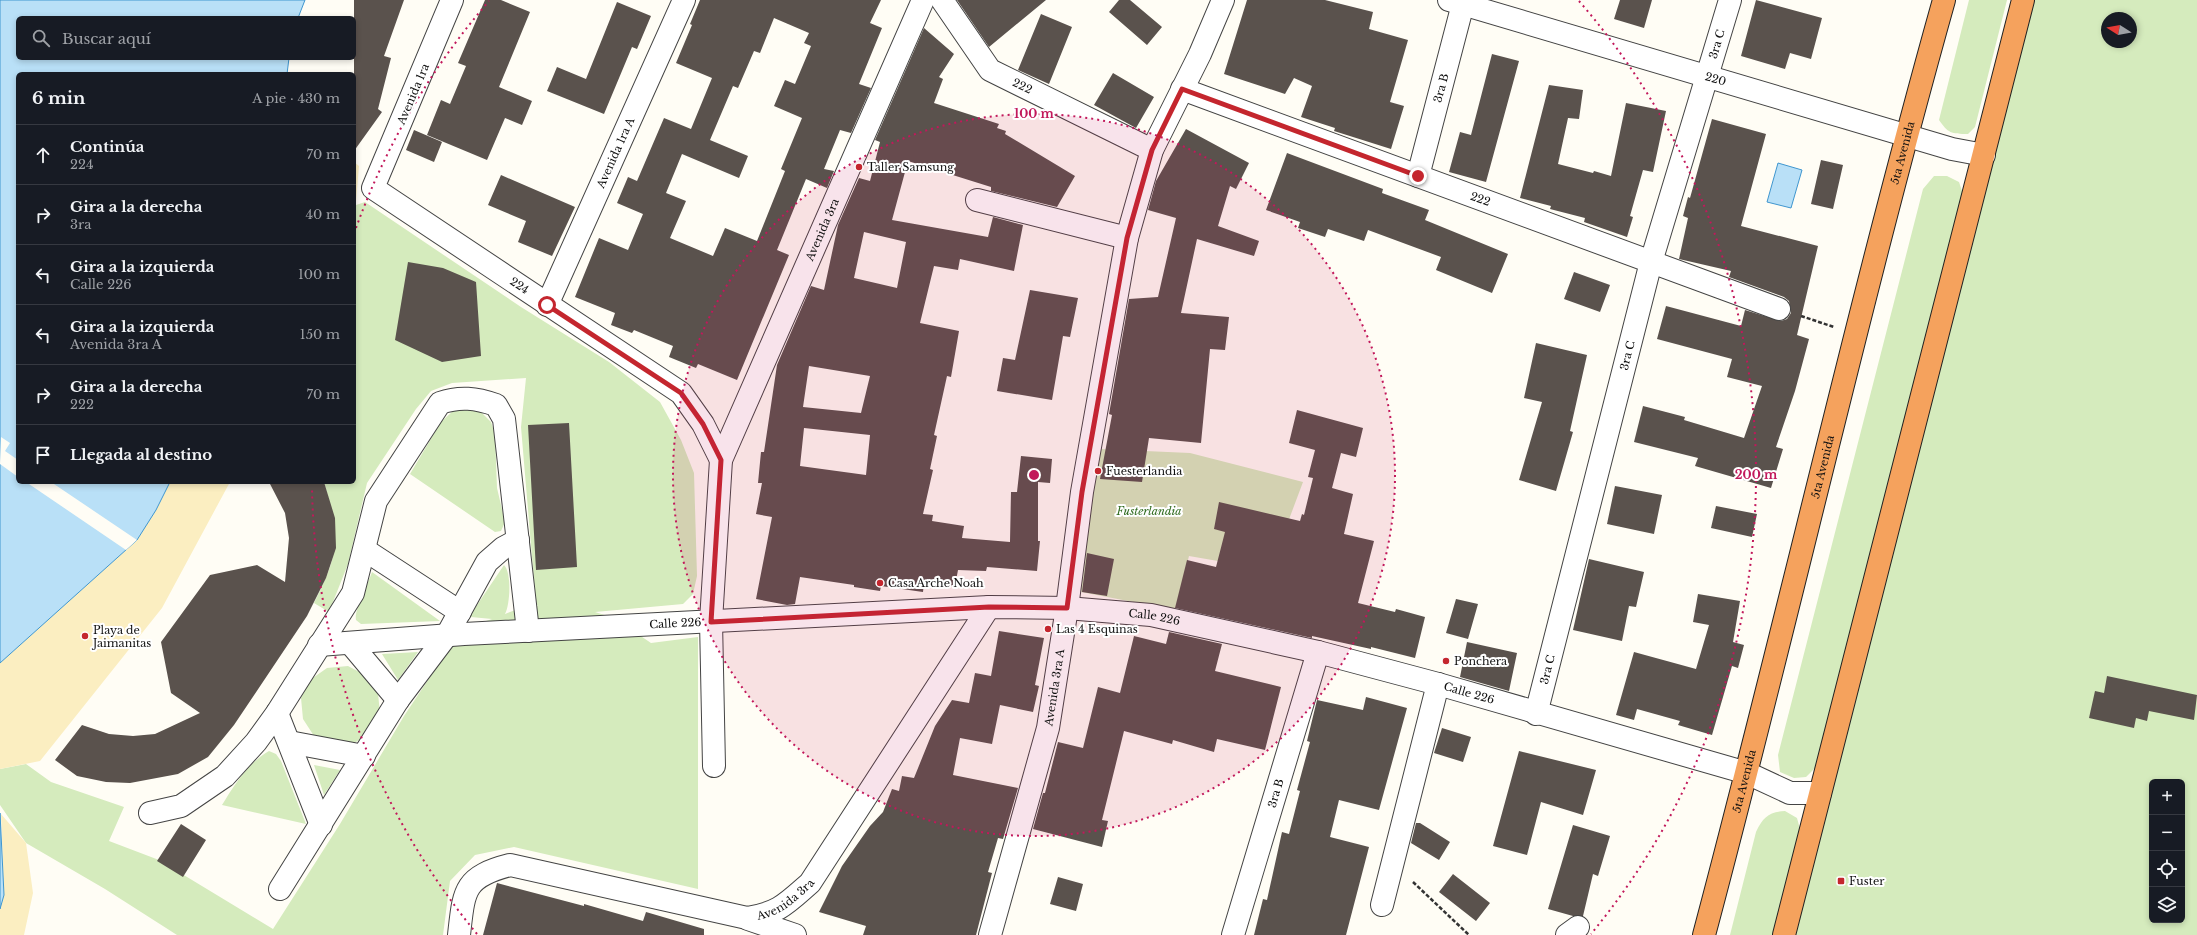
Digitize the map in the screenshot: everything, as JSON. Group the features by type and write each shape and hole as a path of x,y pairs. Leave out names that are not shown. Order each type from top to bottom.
{"highway":[{"name":"5ta Avenida","path":"1704,935 1747,773 1906,134 1944,0"},
{"path":"1784,935 2023,0"}],"street":[{"name":"Avenida 1ra","path":"373,188 452,0"},
{"name":"Avenida 1ra A","path":"547,305 684,0"},
{"name":"Avenida 3ra","path":"721,460 923,0"},
{"name":"222","path":"942,0 990,70 1152,150"},
{"name":"Avenida 3ra A","path":"990,935 1048,728 1067,608 1082,492 1127,238 1152,150 1200,54 1223,0"},
{"name":"3ra C","path":"1536,714 1651,262 1730,0"},
{"name":"220","path":"1458,2 1707,78 1906,134 1952,149 1984,155"},
{"name":"3ra B","path":"1418,176 1458,2"},
{"name":"222","path":"1182,89 1779,309"},
{"name":"224","path":"373,188 681,393 703,424 721,460"},
{"path":"977,200 1127,238"},
{"path":"150,813 181,806 225,776 256,742 277,713 353,593 365,550 376,501 440,403 455,398 478,398 496,404 504,419 528,631"},
{"path":"714,766 711,622 721,460"},
{"path":"280,889 398,700 456,635 460,612 487,562 503,548 518,540"},
{"path":"365,550 460,612"},
{"name":"Avenida 3ra","path":"460,935 463,898 472,883 488,871 510,865 747,918 767,915 782,908 810,883 989,607"},
{"name":"Calle 226","path":"350,643 456,635 989,607 1067,608 1151,615 1318,652 1438,684 1536,714 1747,773 1790,793 1820,793"},
{"path":"319,645 350,643 398,700"},
{"name":"3ra B","path":"1233,935 1318,652"},
{"path":"1382,905 1438,684"},
{"path":"277,713 321,825"},
{"path":"289,742 364,756"},
{"path":"747,918 795,935"}],"path":[{"path":"1779,309 1855,334"},
{"path":"1393,864 1469,935"}],"green space":[{"path":"1969,0 2007,0 1975,127 1968,134 1958,134 1950,132 1939,120"},
{"path":"2023,0 2197,0 2197,935 1784,935"},
{"path":"1934,176 1947,176 1959,182 1964,197 1816,767 1806,777 1794,778 1780,772 1778,755 1923,189"},
{"path":"365,202 521,307 609,362 660,402 681,440 694,473 697,576 693,594 683,604 595,612 614,618 651,643 698,637 698,889 514,847 475,855 450,881 443,935 177,935 105,889 26,843 0,805 0,769 26,764 51,782 124,807 109,841 159,860 273,929 340,824 404,716 448,650 483,622 492,619 471,617 471,614 504,565 507,569 509,582 508,604 505,614 526,606 538,606 536,604 521,427 526,378 452,383 431,391 416,409 367,483 348,564 329,612 314,603 329,570 335,544 333,517 325,484 356,484 356,205"},
{"path":"467,408 481,412 491,422 495,434 497,488 505,522 501,531 495,532 410,474 441,422 453,411"},
{"name":"Fusterlandia","path":"1100,449 1190,453 1303,482 1270,570 1189,556 1175,610 1076,591"},
{"path":"372,572 440,621 361,624 356,620 357,610"},
{"path":"418,652 398,680 382,654"},
{"path":"348,666 367,676 378,693 380,714 371,732 353,744 314,736 303,719 301,698 310,680 327,668"},
{"path":"269,751 276,754 281,761 306,824 222,805 248,768"},
{"path":"314,765 340,770 324,795"},
{"path":"1785,811 1797,818 1800,829 1774,935 1730,935 1756,832 1767,816"}],"sand":[{"path":"356,164 359,166 356,201"},
{"name":"Playa de Jaimanitas","path":"169,484 229,484 162,608 40,761 0,769 0,663 137,540 156,510"},
{"path":"1,814 26,843 33,893 24,935 0,935 0,909 4,895"}],"water":[{"path":"0,0 305,0 299,16 16,16 16,60 289,60 287,72 16,72 16,484 169,484 156,510 137,540 0,663"},
{"path":"1778,163 1802,170 1791,208 1767,202"},
{"path":"0,813 4,895 0,909"}],"pier":[{"path":"1,437 10,443 5,451 16,459 16,476 0,464"},
{"path":"29,484 54,484 137,540 126,550"}],"building":[{"path":"354,0 404,0 384,56 391,58 378,109 382,112 356,148 356,72 354,72 354,60 356,60 356,16 354,16"},
{"path":"485,0 501,0 530,12 499,87 532,101 522,125 505,118 487,160 427,135 441,100 450,104 466,66 458,63"},
{"path":"700,0 881,0 870,23 882,28 859,84 871,88 851,133 840,130 824,169 834,171 827,188 806,179 777,250 789,255 737,380 698,364 696,368 669,357 673,346 634,330 632,333 611,325 615,313 575,297 599,238 628,250 643,214 617,203 628,177 637,181 664,118 691,129 712,78 676,63 692,25 690,24","holes":["774,18 809,33 804,43 811,46 795,84 785,80 774,106 802,118 781,169 785,171 757,241 725,228 713,256 670,238 686,201 666,193 682,154 739,178 748,156 710,140 733,86 738,88 754,51 760,53"]},
{"path":"957,0 1046,0 989,47"},
{"path":"1119,0 1130,0 1162,27 1147,45 1109,12"},
{"path":"1247,0 1325,0 1373,12 1369,29 1408,40 1390,102 1404,106 1391,149 1334,131 1335,128 1301,117 1312,86 1294,78 1285,94 1224,74"},
{"path":"1620,0 1652,0 1644,28 1614,19"},
{"path":"1756,0 1822,18 1811,59 1790,53 1785,69 1741,56"},
{"path":"617,2 651,16 637,49 632,47 604,114 547,91 557,67 586,79"},
{"path":"1041,14 1072,27 1049,84 1018,70"},
{"path":"924,28 954,54 939,77 943,79 934,103 999,124 997,128 1006,131 1005,134 1075,176 1057,207 991,191 991,187 908,161 892,220 988,237 993,217 1023,225 1014,271 960,259 958,270 934,266 920,323 959,331 951,377 947,376 934,435 937,436 930,469 933,470 923,514 933,515 932,521 964,526 962,538 1010,542 1011,492 1017,492 1021,456 1052,459 1050,483 1038,482 1038,541 1040,541 1037,571 987,567 986,571 958,570 955,586 924,582 923,592 881,586 880,591 854,587 854,585 800,577 795,604 787,605 756,599 772,517 756,514 762,483 758,483 761,452 764,452 777,365 811,286 824,290 838,225 859,178 870,181 880,142 875,140","holes":["864,232 906,242 897,288 854,278","809,366 870,376 861,413 803,407","804,428 870,435 866,475 800,466"]},
{"path":"1492,54 1519,61 1486,182 1449,172 1460,132 1471,135"},
{"path":"1113,73 1154,97 1136,128 1094,105"},
{"path":"1549,85 1583,90 1579,119 1568,118 1558,164 1593,173 1594,171 1611,176 1626,103 1666,111 1653,172 1643,170 1630,216 1633,217 1627,237 1584,222 1585,218 1550,209 1551,206 1520,198"},
{"path":"1712,119 1766,134 1741,226 1818,246 1797,335 1809,339 1795,391 1776,447 1783,449 1771,488 1695,466 1698,458 1634,442 1643,406 1685,417 1684,420 1744,438 1762,386 1727,377 1732,359 1657,339 1666,306 1741,326 1745,310 1781,321 1787,319 1791,313 1789,301 1784,297 1729,277 1731,271 1679,259 1688,218 1683,216 1688,197 1690,198"},
{"path":"1186,129 1249,163 1236,189 1230,186 1218,226 1259,241 1254,256 1197,239 1181,313 1229,317 1225,350 1210,349 1201,443 1149,438 1142,482 1100,479 1112,415 1109,414 1129,299 1158,297 1176,218 1148,210 1156,181"},
{"path":"414,130 442,142 434,162 406,150"},
{"path":"1287,153 1383,189 1382,193 1429,210 1425,220 1508,254 1492,293 1436,270 1441,257 1368,230 1364,241 1328,229 1325,237 1298,228 1300,222 1266,210"},
{"path":"1821,160 1843,165 1833,209 1811,204"},
{"path":"501,175 575,207 552,256 518,242 526,221 488,205"},
{"path":"408,262 443,268 476,282 481,356 442,362 395,340"},
{"path":"1574,272 1610,285 1600,312 1564,299"},
{"path":"1030,290 1078,298 1070,337 1063,336 1052,400 997,391 1003,358 1015,360"},
{"path":"1536,343 1587,355 1570,431 1573,432 1556,491 1519,480 1542,402 1524,398"},
{"path":"1297,410 1363,428 1356,457 1341,453 1332,488 1353,494 1344,534 1374,541 1358,603 1395,612 1396,609 1425,617 1415,658 1371,647 1371,649 1312,636 1312,638 1175,608 1187,560 1216,567 1225,532 1214,529 1219,502 1300,521 1302,514 1304,515 1313,478 1308,477 1315,450 1289,443"},
{"path":"569,423 577,567 536,570 528,425"},
{"path":"270,484 325,484 335,518 336,548 326,578 307,616 234,725 208,757 178,774 130,783 106,782 77,776 55,760 82,725 109,734 133,736 155,734 200,713 171,693 161,642 210,575 257,565 285,582 289,538 285,513"},
{"path":"1615,486 1662,495 1654,534 1607,524"},
{"path":"1716,506 1757,514 1752,537 1711,528"},
{"path":"1087,553 1114,559 1107,596 1082,592"},
{"path":"1589,559 1644,572 1636,607 1629,606 1622,641 1573,630"},
{"path":"1698,594 1740,601 1733,642 1744,645 1738,668 1732,666 1712,735 1678,725 1680,721 1637,709 1634,720 1616,715 1634,652 1696,669 1709,625 1693,622"},
{"path":"1456,599 1478,604 1468,639 1446,633"},
{"path":"999,631 1044,638 1035,685 1039,686 1033,712 1000,705 992,744 960,738 953,775 1018,788 1003,839 998,838 988,872 992,873 976,935 863,935 866,926 819,912 842,866 870,826 883,812 892,789 899,791 902,776 914,778 935,726 952,700 969,703 975,673 991,676"},
{"path":"1169,632 1222,644 1215,671 1281,687 1265,750 1217,739 1214,752 1173,740 1172,744 1124,731 1102,820 1108,821 1102,847 1033,829 1043,793 1045,793 1058,742 1083,748 1098,687 1120,693 1134,636 1166,644"},
{"path":"1467,642 1517,653 1509,691 1460,677"},
{"path":"2107,676 2197,695 2194,720 2149,711 2147,721 2136,718 2134,728 2089,718 2095,691 2104,693"},
{"path":"1366,697 1407,708 1379,810 1339,800 1330,837 1369,847 1346,935 1254,935 1263,899 1267,900 1282,832 1289,834 1300,791 1297,790 1310,742 1307,741 1317,700 1363,710"},
{"path":"1442,728 1471,737 1463,762 1434,753"},
{"path":"1519,751 1596,770 1583,815 1541,802 1527,855 1493,846"},
{"path":"1416,823 1420,823 1450,842 1439,860 1411,843"},
{"path":"181,824 206,840 183,877 157,861"},
{"path":"1573,825 1610,836 1598,876 1593,874 1583,916 1573,916 1548,909"},
{"path":"1453,874 1490,903 1476,921 1439,892"},
{"path":"1058,877 1083,884 1076,911 1050,904"},
{"path":"497,883 584,906 584,904 643,921 646,912 704,929 704,935 483,935"}],"place":[{"name":"Taller Samsung","path":"859,167"},
{"name":"Fuesterlandia","path":"1098,471"},
{"name":"Casa Arche Noah","path":"880,583"},
{"name":"Las 4 Esquinas","path":"1048,629"},
{"name":"Playa de Jaimanitas","path":"85,636"},
{"name":"Ponchera","path":"1446,661"},
{"name":"Fuster","path":"1841,881"}],"route":[{"path":"547,305 681,393 703,424 721,460 711,622 989,607 1067,608 1082,492 1127,238 1152,150 1182,89 1418,176"}]}
